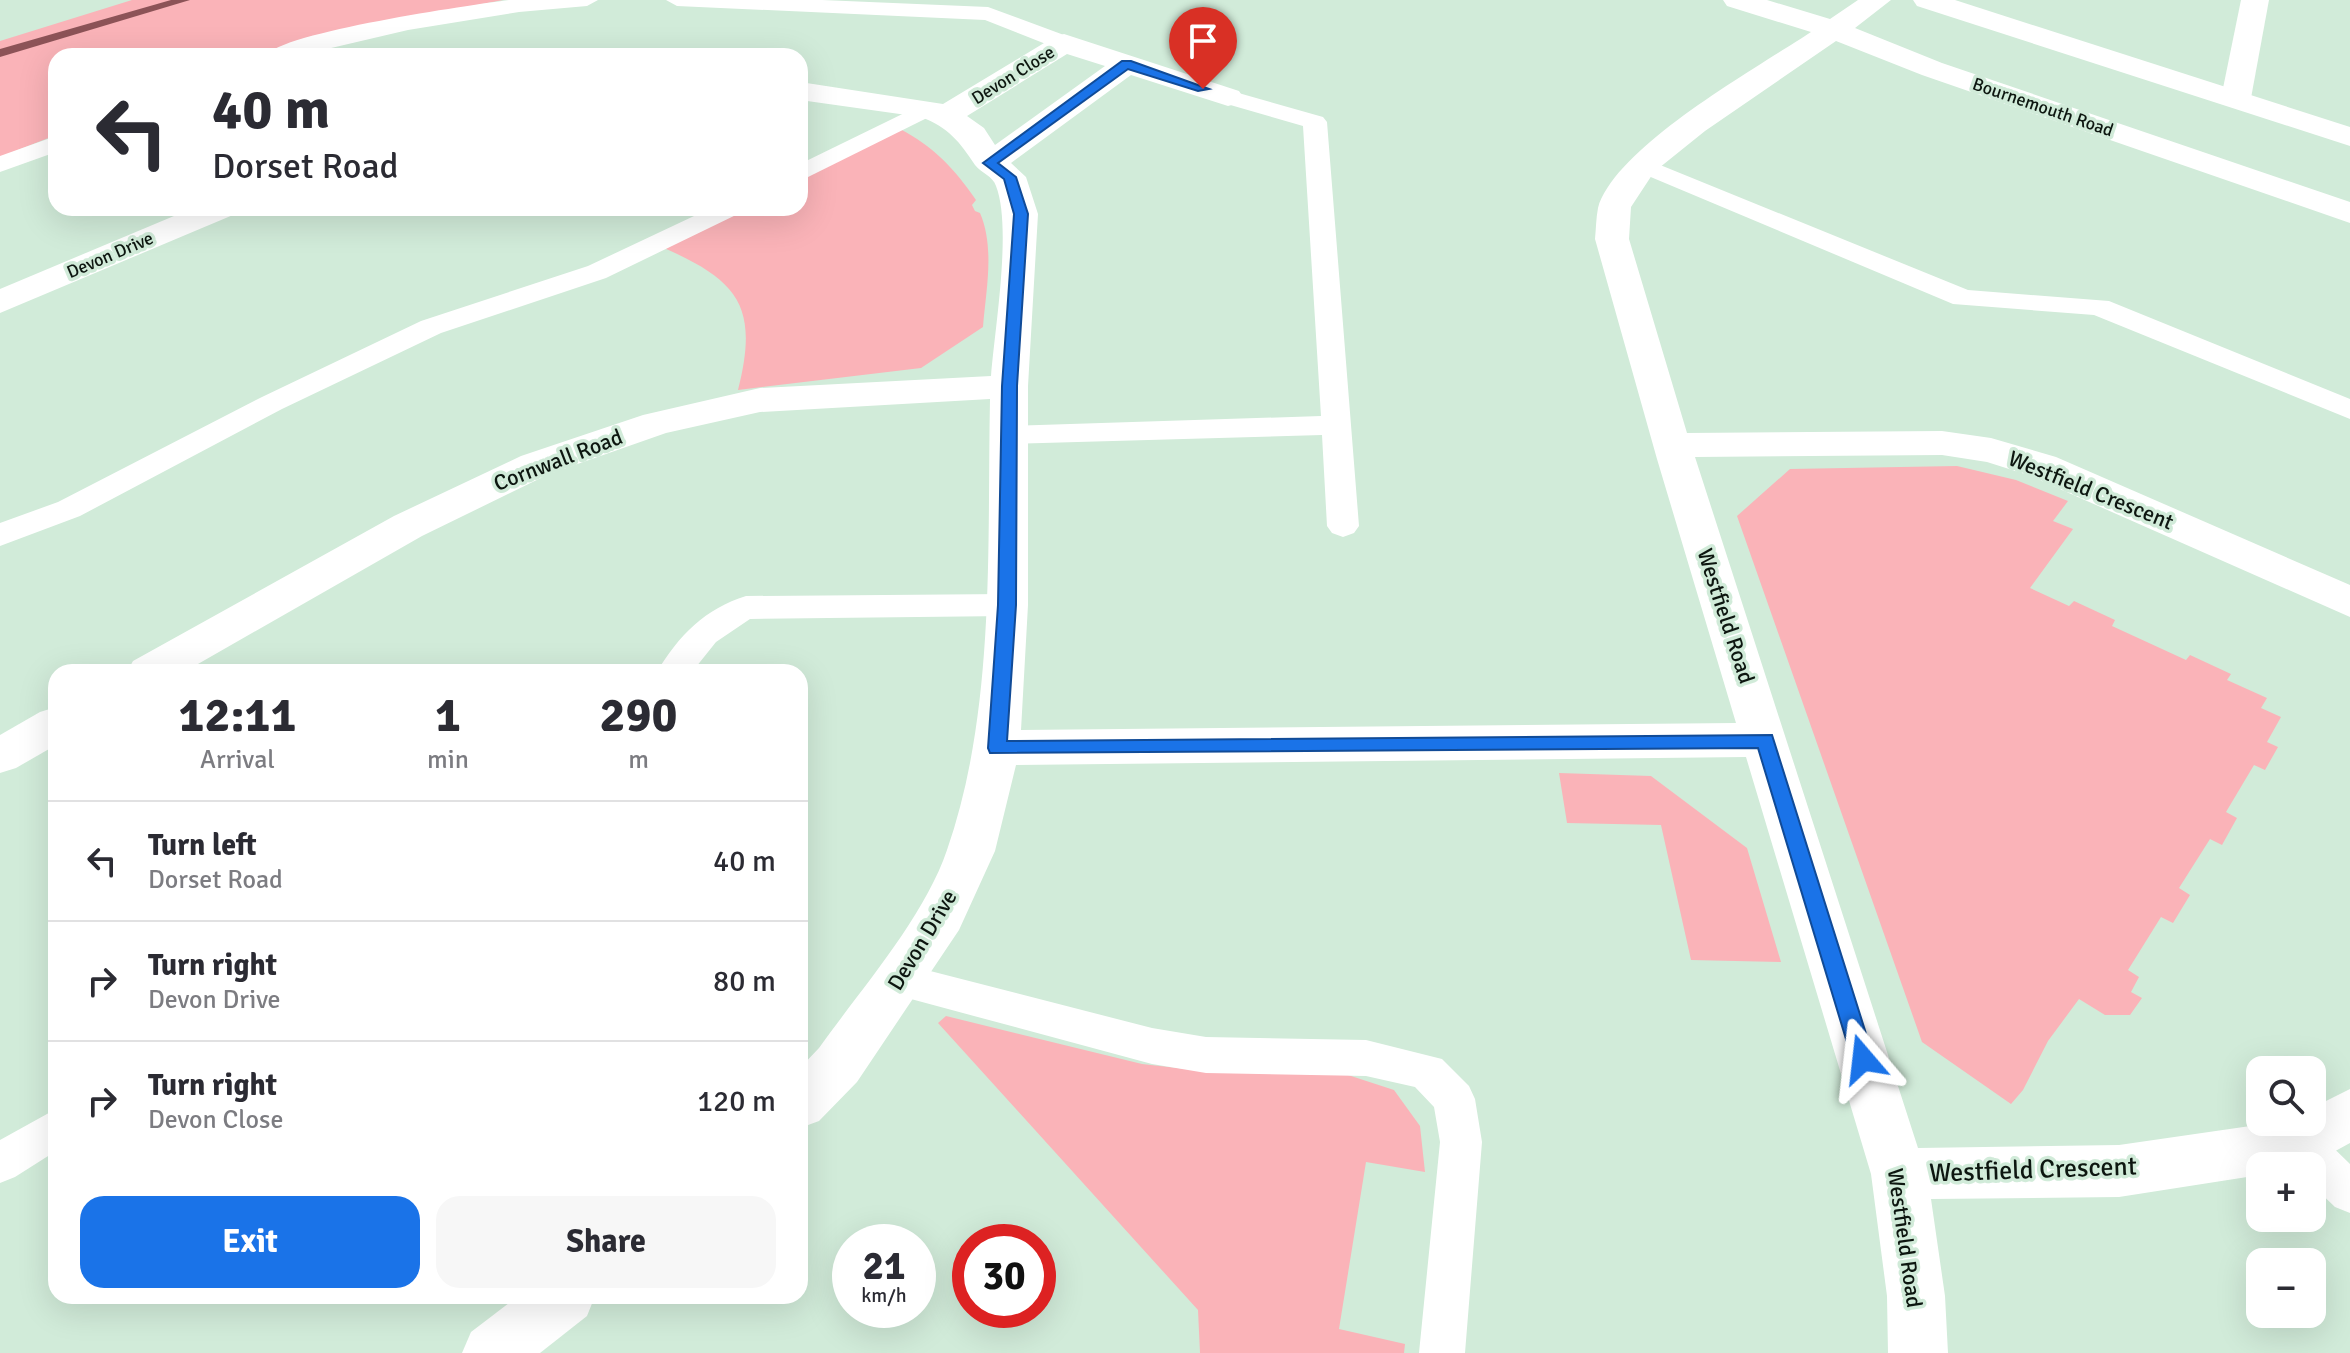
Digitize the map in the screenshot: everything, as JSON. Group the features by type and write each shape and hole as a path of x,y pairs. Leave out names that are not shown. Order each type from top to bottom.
{"street":[{"name":"Bournemouth Road","path":"1737,0 1833,29 1932,69 2350,213"},
{"name":"Westfield Road","path":"1877,0 1694,124 1643,165 1631,178 1615,207 1612,239 1672,445 1899,1174 1916,1296 1918,1353"},
{"path":"1927,0 2350,137"},
{"path":"2236,98 2255,0"},
{"name":"Devon Close","path":"936,112 1064,43 1228,97"},
{"path":"990,163 1127,64"},
{"path":"808,92 936,112"},
{"name":"Devon Drive","path":"808,1096 838,1065 941,916 971,851 997,748 1007,605 1009,386 1021,214 1010,177 990,163 973,135 936,112"},
{"name":"Devon Drive","path":"0,302 202,216"},
{"name":"Cornwall Road","path":"163,664 408,526 535,465 656,423 760,400 1009,386"},
{"name":"Westfield Crescent","path":"1672,445 1942,443 1991,450 2042,466 2350,602"},
{"path":"0,756 48,729"},
{"path":"997,748 1765,740"},
{"name":"Westfield Crescent","path":"1899,1174 2112,1172 2300,1144 2350,1114"},
{"path":"492,1353 556,1304"}],"lane":[{"path":"297,48 312,42 465,13 537,2 587,0"},
{"path":"677,0 988,14 1064,43"},
{"path":"1228,97 1315,122 1343,526"},
{"path":"808,170 936,112"},
{"path":"0,165 48,146"},
{"path":"1643,165 1963,298 2099,307 2350,410"},
{"path":"0,535 69,509 272,403 431,327 597,272 714,216"},
{"path":"1009,435 1337,425"},
{"path":"680,664 700,636 722,618 746,608 1007,605"},
{"path":"899,980 1152,1046 1206,1055 1366,1058 1427,1072 1454,1099 1461,1142 1442,1353"},
{"path":"0,1163 48,1133"},
{"path":"2300,1144 2350,1193"}],"shaded area":[{"path":"132,0 503,0 305,38 278,48 48,48 48,138 0,157 0,41"},
{"path":"900,129 942,159 976,200 972,205 980,213 985,226 988,255 983,327 921,368 738,390 746,337 744,317 737,300 710,272 664,248 728,216 808,216 808,176"},
{"path":"1957,466 2016,480 2068,501 2053,521 2073,529 2030,588 2069,606 2074,601 2115,620 2112,626 2186,660 2190,655 2231,674 2227,680 2267,698 2261,708 2281,717 2267,742 2278,747 2265,770 2254,765 2226,812 2237,818 2222,845 2210,839 2179,888 2190,895 2173,923 2161,917 2128,970 2139,977 2131,992 2142,998 2130,1015 2105,1015 2079,999 2048,1041 2023,1090 2011,1104 1922,1042 1737,516 1790,469"},
{"path":"1559,773 1651,776 1747,848 1781,962 1691,960 1661,825 1567,823"},
{"path":"946,1016 1142,1064 1213,1072 1348,1075 1394,1090 1420,1126 1425,1172 1366,1162 1339,1329 1405,1344 1404,1353 1200,1353 1198,1310 938,1023"}],"waterway":[{"path":"0,53 184,0"}],"route":[{"path":"1203,89 1127,64 990,163 1010,177 1021,214 1009,386 1007,605 997,748 1765,740 1863,1059"}]}
